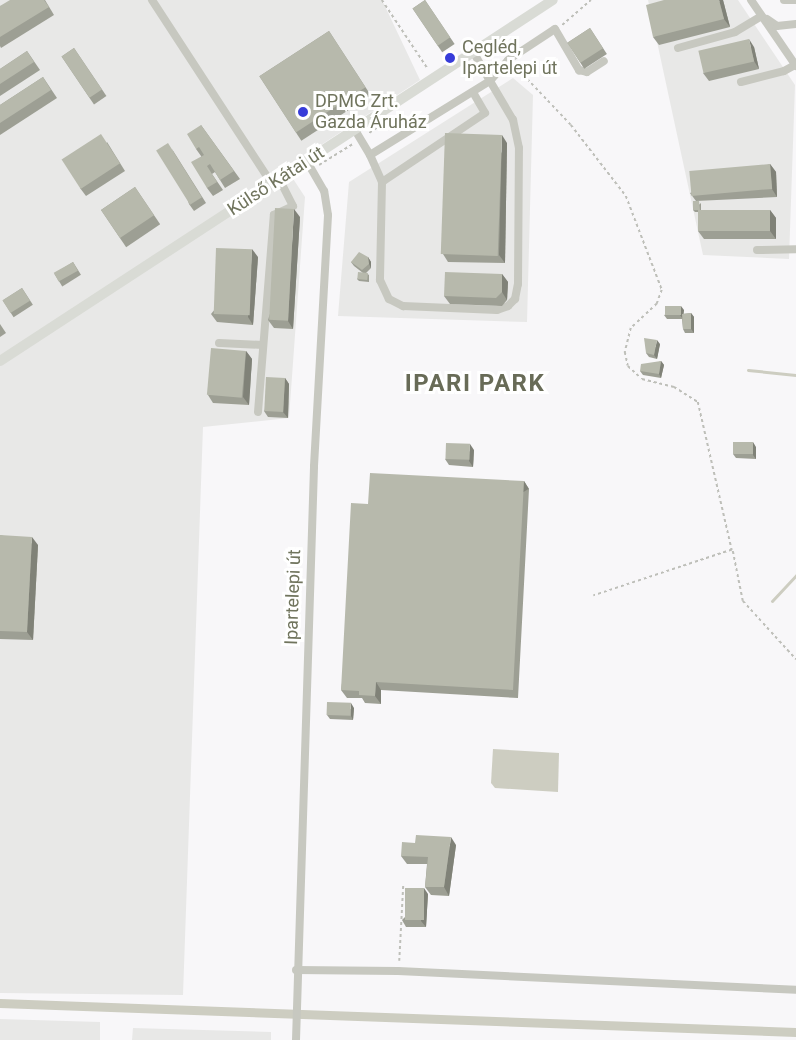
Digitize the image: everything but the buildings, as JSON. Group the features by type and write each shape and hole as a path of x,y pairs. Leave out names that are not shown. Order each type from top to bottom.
{"main road":[{"name":"Külső Kátai út","path":"0,361 275,181 309,164 357,134 434,78 553,0"}],"street":[{"path":"152,0 293,206 274,215 258,412"},
{"path":"741,82 784,71 796,65 751,0"},
{"path":"784,0 795,0"},
{"path":"762,16 777,26 796,24"},
{"path":"678,48 735,32 762,16"},
{"path":"370,155 490,81 508,60 556,30 579,70 587,72 604,61"},
{"path":"357,134 370,155 382,182 381,280 389,299 403,306 497,310 515,299 519,148 513,120 473,52"},
{"path":"382,182 485,113 472,92"},
{"name":"Ipartelepi út","path":"296,1040 296,970 328,215 324,191 309,164"},
{"path":"758,250 796,249"},
{"path":"219,343 264,345"},
{"path":"296,970 398,971 796,990"}],"path":[{"path":"382,0 434,78"},
{"path":"556,30 591,0"},
{"path":"508,60 571,124 626,196 662,290 657,304 631,328 625,352 628,366 642,379 674,387 698,402 743,601 796,658"},
{"path":"309,164 327,162 357,134 395,116"},
{"path":"593,596 732,550"},
{"path":"398,971 403,885"}],"shaded area":[{"path":"0,0 382,0 420,80 286,168 305,197 289,418 203,427 183,995 0,993"},
{"path":"648,0 738,0 795,85 789,259 703,255"},
{"path":"513,78 533,95 527,322 338,316 349,182"},
{"path":"493,749 559,753 558,792 495,788 491,783"},
{"path":"0,1019 100,1022 100,1040 0,1040"},
{"path":"133,1028 271,1032 271,1040 132,1040"}],"waterway":[{"path":"748,370 796,375"},
{"path":"772,601 796,575"},
{"path":"0,1003 796,1032"}],"place":[{"name":"Cegléd, Ipartelepi út","path":"450,58"},
{"name":"DPMG Zrt. Gazda Áruház","path":"303,112"}],"district":[{"name":"IPARI PARK","path":"475,384"}]}
